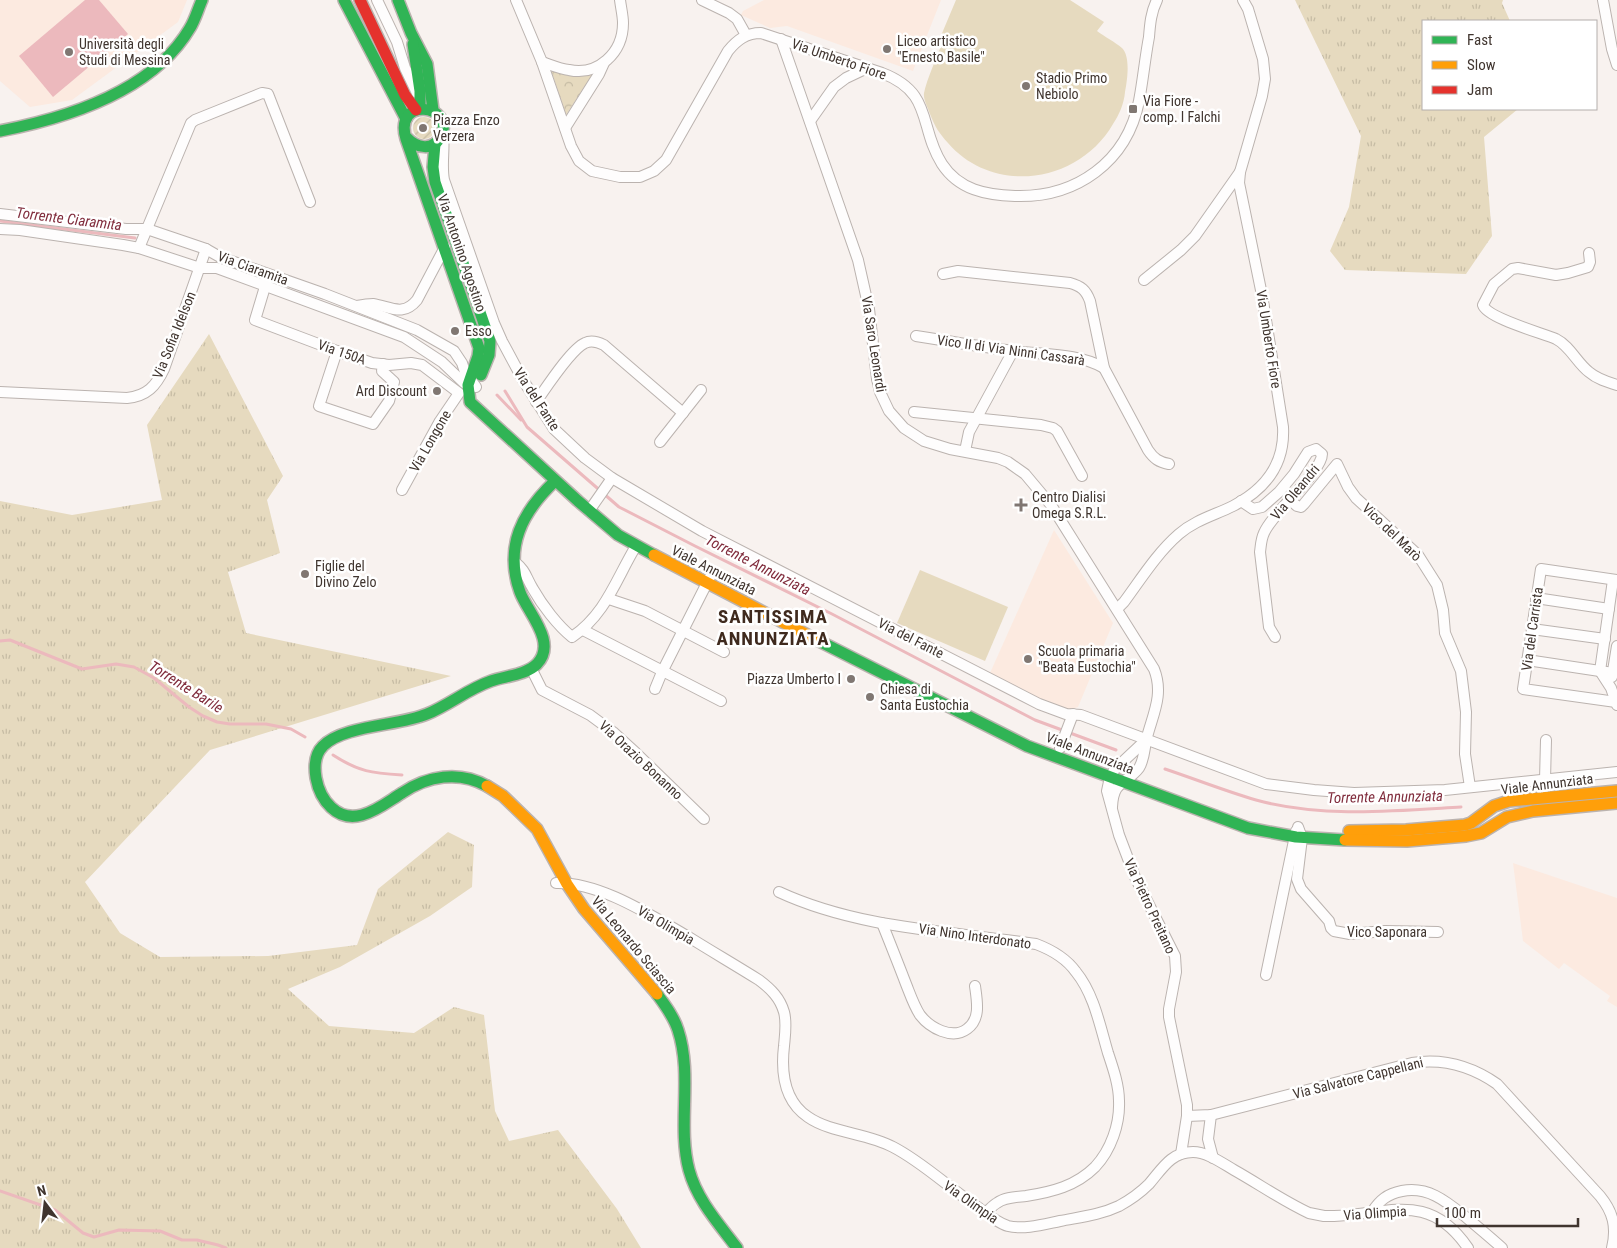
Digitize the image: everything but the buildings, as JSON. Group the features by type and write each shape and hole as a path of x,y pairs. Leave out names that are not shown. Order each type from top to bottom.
{"main road":[{"path":"344,0 406,119"},
{"path":"360,0 405,95 424,105 437,113 443,122 443,132 439,141 422,147 410,142 406,137 404,125 412,112 424,105 431,88 420,47 411,33 398,0"},
{"path":"0,131 60,118 122,90 159,64 176,48 190,30 203,3"},
{"path":"411,33 416,71 424,105"},
{"name":"Via Antonino Agostino","path":"406,137 479,348"},
{"name":"Via Antonino Agostino","path":"435,144 433,167 435,182 490,341 490,353 468,386"},
{"path":"479,348 468,386 478,396 486,416"},
{"name":"Viale Annunziata","path":"468,386 470,402 555,481 593,510 709,579"},
{"path":"531,668 542,657 542,636 537,621 520,593 515,576 515,543 524,516 536,499 555,481"},
{"name":"Viale Annunziata","path":"593,510 618,535 636,546 709,579 1029,741 1127,778 1248,828 1298,832 1353,841 1407,841 1481,833 1499,821 1514,815 1533,811 1617,803"},
{"name":"Via Leonardo Sciascia","path":"531,668 491,680 422,716 334,738 319,750 314,767 317,783 325,802 337,813 352,817 368,814 431,778 471,779 490,786 506,797 519,812 534,824 562,883 584,908 608,945 633,973 658,994 670,1012 681,1039 685,1068 684,1142 691,1177 706,1204 737,1248"},
{"name":"Viale Annunziata","path":"1029,741 1061,745 1113,773"},
{"name":"Viale Annunziata","path":"1298,832 1406,830 1465,825 1471,823 1494,806 1510,801 1617,791"},
{"path":"1487,811 1489,819 1493,822 1499,821"},
{"name":"Via Leonardo Sciascia","path":"633,973 657,1010 669,1033 675,1057 676,1142 680,1170 692,1197 726,1248"}],"street":[{"path":"378,0 397,42 405,68 424,105"},
{"path":"516,0 542,62 574,154 592,171 633,178 654,171 666,160 728,51 738,40 746,35 737,19 702,0"},
{"path":"566,128 604,63 617,49 623,24 620,0"},
{"name":"Via Umberto Fiore","path":"746,35 761,33 901,81 914,93 941,162 947,171 962,184 979,192 996,195 1046,194 1070,188 1096,172 1115,153 1127,136 1139,101 1151,18 1157,0"},
{"name":"Via Umberto Fiore","path":"1117,609 1162,551 1179,533 1192,524 1241,501 1261,486 1273,472 1281,454 1283,435 1262,295 1241,193 1240,172 1262,96 1265,79 1263,59 1244,0"},
{"path":"1603,0 1612,49 1617,65"},
{"name":"Via Saro Leonardi","path":"781,39 858,260 869,308 878,379 884,402 896,420 913,435 936,445 988,455 1008,462 1033,482 1051,505 1150,661 1157,677 1159,697 1146,740 1145,752 1138,769 1116,789 1113,795 1112,807"},
{"path":"404,62 416,71"},
{"path":"542,62 576,71 591,69 604,63"},
{"path":"810,121 834,87 846,78 867,68"},
{"path":"139,248 192,121 262,93 268,94 310,202"},
{"name":"Via del Fante","path":"443,132 442,168 444,180 494,323 507,351 554,429 610,481 702,531 1039,704 1072,717 1081,715 1266,784 1354,793 1445,790 1617,772"},
{"path":"1144,280 1195,236 1240,172"},
{"name":"Via Ciaramita","path":"0,214 126,229 146,229 206,249 220,257 417,330 445,345 458,355"},
{"name":"Via Ciaramita","path":"0,229 55,235 139,248 200,268 217,268 404,337 430,353 468,386"},
{"path":"356,306 371,304 393,310 407,309 417,300 445,247"},
{"name":"Via Sofia Idelson","path":"0,392 127,398 142,395 150,390 164,369 206,249"},
{"path":"1589,253 1590,262 1588,267 1568,273 1556,275 1518,268 1512,270 1494,284 1483,308 1511,323 1558,340 1588,372 1599,379 1617,385"},
{"path":"943,274 958,272 1070,284 1081,287 1088,294 1090,301 1104,368 1148,450 1159,462 1169,464"},
{"path":"266,286 269,274"},
{"name":"Via 150A","path":"266,286 255,320 372,363 416,363 468,386"},
{"path":"485,327 507,351"},
{"name":"Vico II di Via Ninni Cassarà","path":"916,336 1073,358 1098,364 1104,368"},
{"path":"536,402 576,349 591,341 604,345 683,413"},
{"path":"458,355 472,356 479,348"},
{"path":"965,451 970,432 1013,351"},
{"path":"338,352 319,406 373,424 388,401 394,382 382,371 383,364"},
{"path":"458,355 468,386"},
{"name":"Via Longone","path":"402,490 440,421 468,386"},
{"path":"660,442 701,390"},
{"path":"914,412 1041,425 1053,428 1061,436 1082,476"},
{"name":"Via Oleandri","path":"1241,501 1253,509 1262,507 1288,482 1308,452 1316,449 1320,451 1322,458 1320,463 1270,521 1263,533 1260,552 1269,627 1274,638"},
{"name":"Vico del Marò","path":"1290,500 1301,507 1337,464 1348,487 1356,498 1418,556 1434,580 1439,590 1445,633 1461,671 1466,712 1464,747 1470,788"},
{"path":"593,510 610,481"},
{"path":"514,561 522,568 532,588 562,629 572,637 583,630 609,599 623,568 636,546"},
{"name":"Via del Carrista","path":"1615,580 1540,569 1523,689 1617,704"},
{"path":"655,689 709,579"},
{"path":"1615,580 1600,671 1611,688 1617,704"},
{"path":"1536,598 1609,609"},
{"path":"609,599 646,610 724,652"},
{"path":"1532,629 1605,639"},
{"path":"583,630 721,702"},
{"path":"1611,688 1617,646"},
{"path":"1527,660 1613,673"},
{"name":"Via Orazio Bonanno","path":"531,668 542,690 590,715 612,732 704,820"},
{"path":"1061,745 1072,717"},
{"path":"1113,773 1146,740"},
{"path":"1545,780 1546,740"},
{"name":"Via Pietro Preitano","path":"1113,773 1107,791 1118,835 1135,877 1175,956 1176,972 1169,1017 1186,1093 1187,1116 1181,1154"},
{"path":"1266,975 1298,832"},
{"name":"Vico Saponara","path":"1298,832 1298,884 1301,890 1329,921 1334,931 1355,934 1385,931 1438,932"},
{"name":"Via Olimpia","path":"562,883 578,884 650,914 772,989 784,1013 786,1025 782,1069 785,1084 798,1109 821,1124 864,1135 893,1146 911,1157 960,1196 1008,1226 1034,1226 1108,1211 1134,1197 1148,1185 1174,1156 1195,1152 1213,1158 1309,1213 1324,1216 1344,1216 1411,1210 1432,1215 1451,1227 1468,1248"},
{"name":"Via Nino Interdonato","path":"779,892 802,903 834,913 882,923 1036,944 1049,949 1065,960 1076,972 1092,1000 1114,1073 1119,1100 1114,1134 1106,1153 1095,1167 1081,1179 1066,1187 1044,1193 1005,1199 996,1203 986,1213"},
{"path":"882,923 920,1015 930,1025 943,1031 957,1033 970,1027 976,1015 977,1000 975,986"},
{"name":"Via Salvatore Cappellani","path":"1187,1116 1211,1115 1412,1063 1431,1061 1452,1063 1477,1072 1497,1084 1600,1196 1611,1212 1614,1222 1615,1231 1612,1248"},
{"path":"1211,1115 1208,1139 1213,1158"},
{"path":"1372,1212 1378,1202 1385,1196 1398,1192 1420,1190 1449,1203 1502,1248"}],"shaded area":[{"name":"Università degli Studi di Messina","path":"0,0 187,0 178,22 72,100 30,107 0,81"},
{"path":"85,0 99,0 128,34 53,97 19,56"},
{"name":"Liceo artistico \"Ernesto Basile\"","path":"764,0 941,0 913,71 787,26 770,28 741,15 743,11"},
{"path":"1054,530 1113,623 1078,707 1069,710 1042,700 990,673"},
{"path":"1513,863 1617,898 1617,1007 1607,1001 1610,996 1564,963 1559,969 1523,941"}],"green space":[{"name":"Stadio Primo Nebiolo","path":"956,0 1070,0 1104,22 1097,31 1122,48 1127,57 1128,69 1121,109 1113,124 1098,144 1079,159 1058,170 1035,176 1011,176 988,171 967,160 948,143 934,123 925,101 924,93 941,46 940,38"},
{"path":"1295,0 1503,0 1502,3 1510,20 1422,20 1422,110 1517,110 1484,137 1492,236 1466,274 1345,270 1330,251 1349,207 1361,136"},
{"path":"551,70 569,76 592,75 566,115"},
{"path":"424,117 432,120 435,128 432,136 424,139 416,136 413,128 416,120"},
{"path":"209,334 283,476 267,500 280,553 228,572 246,633 451,676 210,750 85,882 120,933 160,957 268,956 357,945 378,889 448,832 474,845 472,887 430,916 340,967 288,989 329,1026 414,1033 454,1007 484,1015 495,1111 509,1141 558,1130 617,1209 641,1248 0,1248 0,501 72,515 162,500 147,425"},
{"path":"920,570 1008,607 985,661 897,623"}],"waterway":[{"name":"Torrente Ciaramita","path":"0,221 135,238"},
{"name":"Torrente Annunziata","path":"505,391 527,427 619,507 832,614 1035,720 1116,750"},
{"name":"Torrente Ciaramita","path":"497,395 521,420"},
{"name":"Torrente Barile","path":"0,641 10,640 82,669 116,664 134,667 154,678 189,707 217,722 266,724 291,729 305,737"},
{"name":"Torrente Barile","path":"333,755 366,771 402,775"},
{"name":"Torrente Annunziata","path":"1165,769 1221,789 1281,806 1358,812 1461,807"},
{"path":"0,1191 55,1210 83,1233 94,1237 119,1230 160,1231 182,1240 197,1240 226,1248"}],"traffic: fast":[{"path":"0,131 53,118 80,109 131,85 154,69 174,50 192,25 202,0"},
{"path":"344,0 406,119"},
{"path":"398,0 411,33 427,64 433,110"},
{"path":"413,44 420,91 420,108"},
{"path":"406,137 419,146 424,147 434,144 441,136 443,125 440,117 424,109 415,111 408,116 404,125 406,139 479,348 468,385 470,402 618,535 654,555"},
{"path":"435,144 433,167 435,182 490,341 489,355 481,375"},
{"path":"487,786 465,778 443,777 432,779 412,787 373,811 362,815 345,815 331,807 321,794 316,778 316,760 323,746 332,739 357,730 427,714 483,684 527,671 537,664 543,655 543,637 520,592 514,560 515,545 519,531 533,505 555,481"},
{"path":"817,640 1027,746 1248,828 1296,837 1345,840"},
{"path":"657,994 674,1020 682,1047 685,1083 684,1136 689,1170 703,1202 737,1248"}],"traffic: slow":[{"path":"654,555 817,640"},
{"path":"487,786 503,796 537,829 567,884 584,909 657,994"},
{"path":"1349,831 1406,830 1465,825 1471,823 1494,806 1509,801 1617,791"},
{"path":"1345,840 1407,841 1466,836 1481,833 1507,817 1533,811 1617,803"}],"traffic: jam":[{"path":"360,0 405,95 416,110"}],"place":[{"name":"Liceo artistico \"Ernesto Basile\"","path":"887,49"},
{"name":"Università degli Studi di Messina","path":"69,52"},
{"name":"Stadio Primo Nebiolo","path":"1026,86"},
{"name":"Via Fiore - comp. I Falchi","path":"1133,109"},
{"name":"Piazza Enzo Verzera","path":"423,128"},
{"name":"Esso","path":"455,331"},
{"name":"Ard Discount","path":"437,391"},
{"name":"Centro Dialisi Omega S.R.L.","path":"1021,505"},
{"name":"Figlie del Divino Zelo","path":"305,574"},
{"name":"Scuola primaria \"Beata Eustochia\"","path":"1028,659"},
{"name":"Piazza Umberto I","path":"851,679"},
{"name":"Chiesa di Santa Eustochia","path":"870,697"}],"district":[{"name":"SANTISSIMA ANNUNZIATA","path":"773,627"}]}
